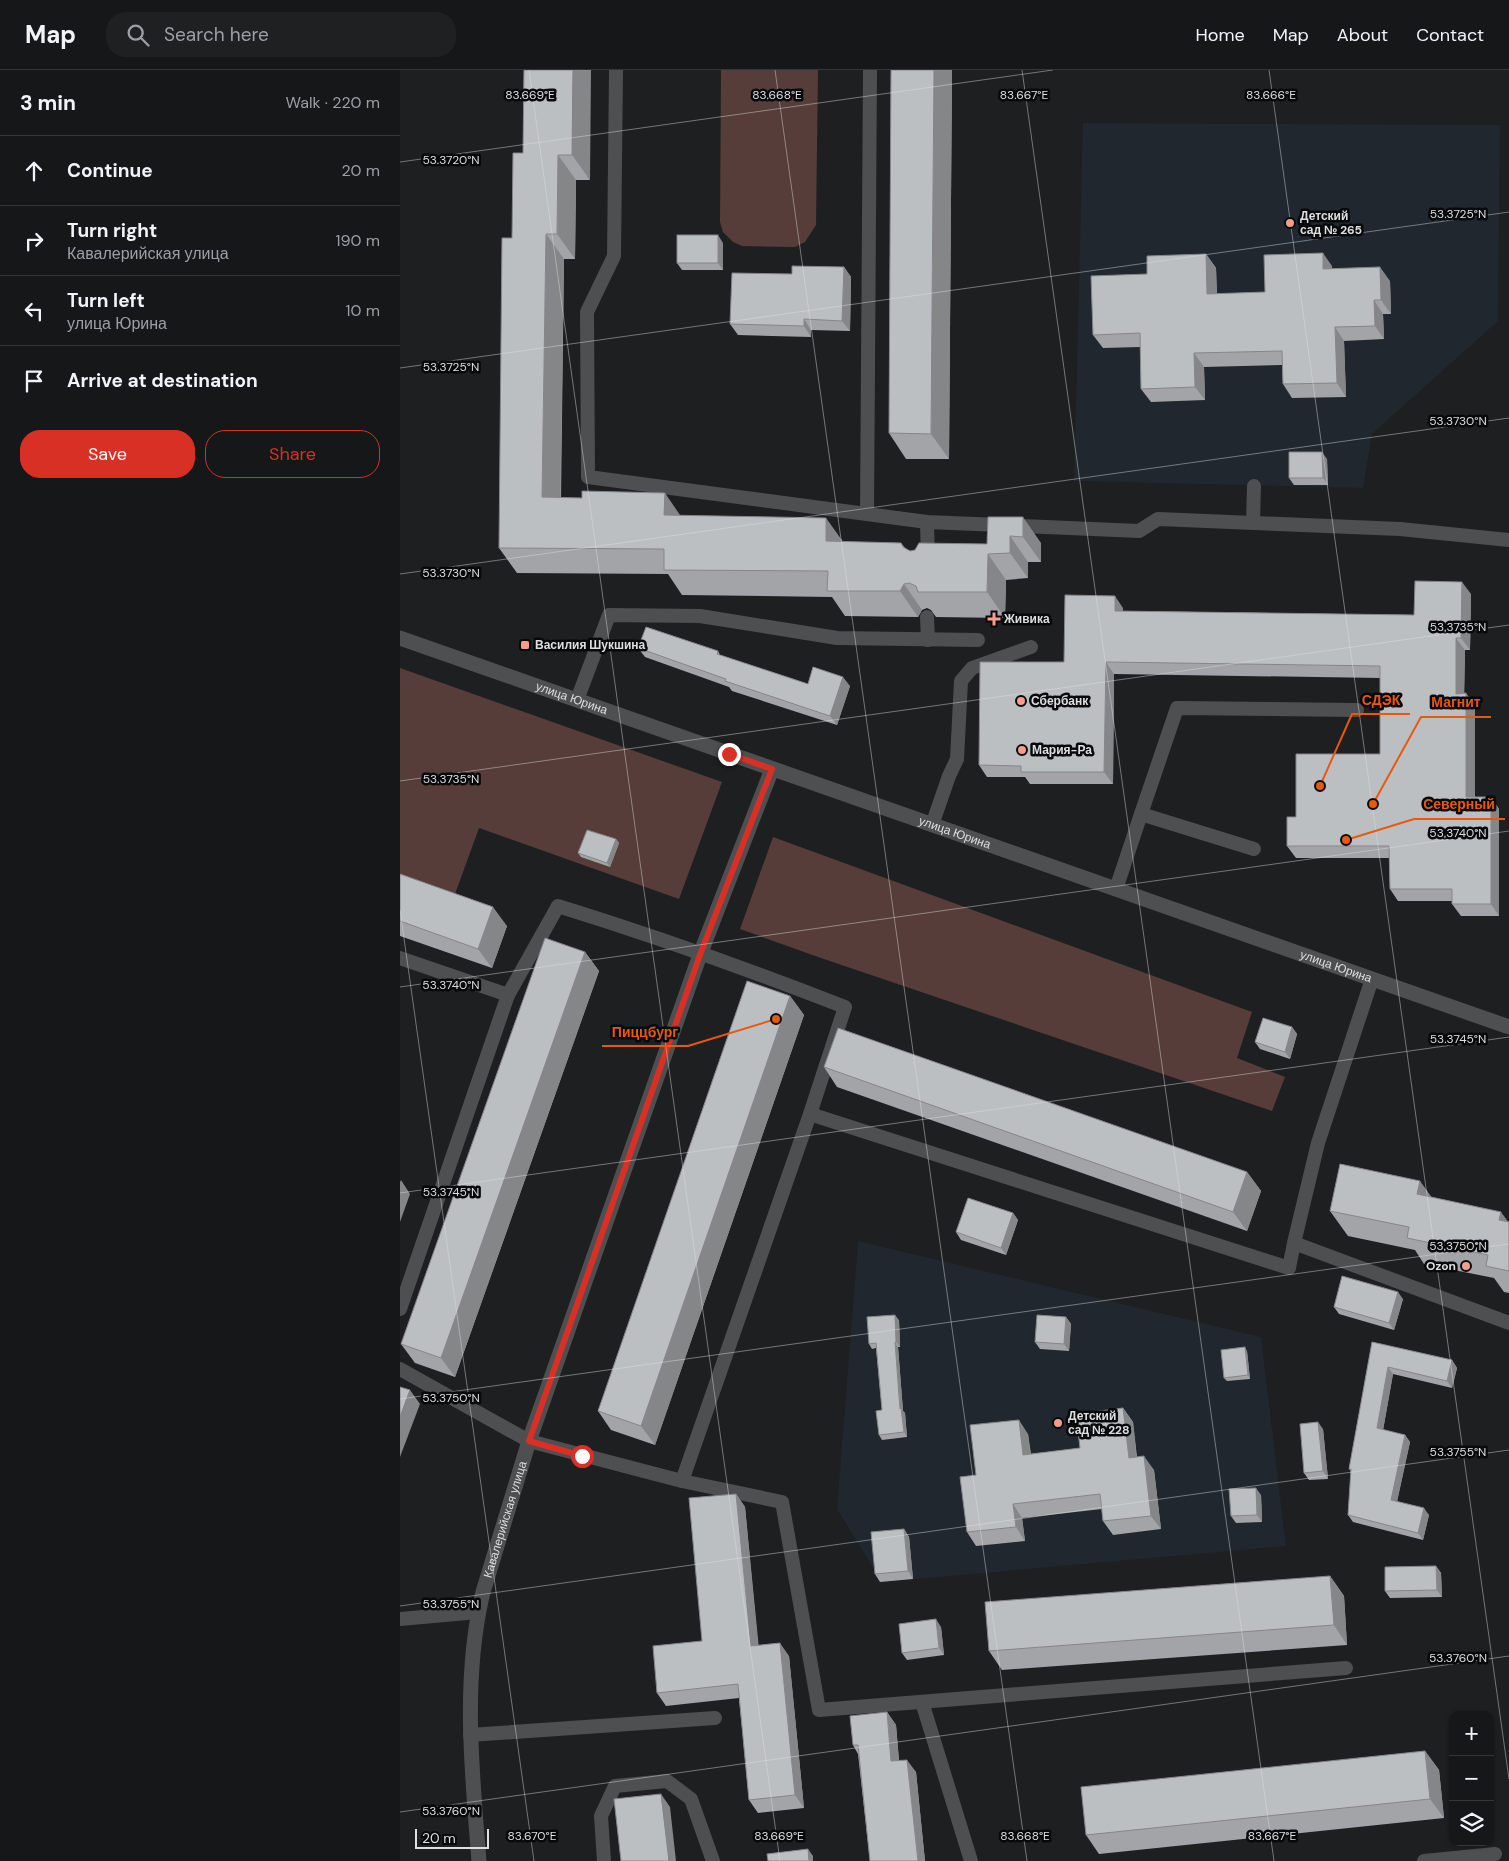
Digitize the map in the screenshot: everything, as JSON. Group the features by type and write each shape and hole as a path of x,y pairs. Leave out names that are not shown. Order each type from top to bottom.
{"street":[{"name":"улица Юрина","path":"400,638 1509,1027"},
{"name":"Кавалерийская улица","path":"479,1861 470,1735 472,1681 478,1612 529,1441 701,952 772,769"}],"lane":[{"path":"616,70 614,256 587,312 588,477 928,522 1139,532 1158,519 1400,529 1509,540"},
{"path":"867,514 870,70"},
{"path":"1253,523 1254,486"},
{"path":"928,522 928,568"},
{"path":"577,700 609,615 700,616 837,638 978,640"},
{"path":"928,617 928,640"},
{"path":"932,824 958,759 961,681 972,668 1031,647"},
{"path":"1116,890 1177,708 1357,710"},
{"path":"1141,814 1254,849"},
{"path":"400,1310 405,1276 508,995 558,906 701,952 845,1007 810,1114 682,1481"},
{"path":"400,958 508,995"},
{"path":"810,1114 1289,1268 1318,1143 1372,979"},
{"path":"1294,1243 1509,1323"},
{"path":"400,1369 529,1441 682,1481 782,1502 819,1710 1346,1668"},
{"path":"400,1619 478,1612"},
{"path":"922,1702 971,1861"},
{"path":"470,1735 715,1718"},
{"path":"604,1861 601,1816 615,1786 667,1781 691,1799 713,1861"},
{"path":"1424,1861 1495,1854"}],"shaded area":[{"path":"721,70 818,70 816,225 805,242 795,247 742,246 733,242 723,232 720,222"},
{"name":"Детский сад № 265","path":"1083,123 1500,125 1498,321 1372,434 1363,488 1074,481"},
{"path":"400,668 722,782 679,899 479,828 455,894 400,874"},
{"path":"773,837 1252,1012 1237,1058 1285,1077 1272,1111 740,929"},
{"name":"Детский сад № 228","path":"858,1241 1261,1337 1286,1546 882,1582 837,1509"}],"building":[{"path":"524,70 573,70 572,155 558,155 557,234 546,234 542,497 582,498 582,491 665,493 664,515 826,518 826,541 901,543 903,547 910,551 915,550 919,543 987,544 988,517 1023,517 1023,537 1010,536 1010,553 988,554 987,592 918,592 916,586 909,583 904,584 900,591 827,591 828,571 664,570 664,549 499,548 502,238 512,238 513,153 523,153"},
{"path":"891,70 934,70 931,434 889,433"},
{"path":"677,235 718,235 718,263 677,263"},
{"path":"1323,253 1323,269 1380,267 1381,300 1374,300 1375,326 1335,327 1337,383 1283,384 1282,351 1194,353 1195,387 1141,389 1140,333 1093,335 1091,276 1147,274 1147,256 1206,254 1207,294 1265,292 1264,255"},
{"path":"792,266 844,267 842,321 804,319 804,326 730,324 732,273 792,274"},
{"path":"1289,452 1322,452 1323,478 1289,478"},
{"path":"1415,581 1462,582 1461,638 1456,638 1456,694 1466,693 1466,797 1491,797 1491,904 1452,904 1452,889 1390,889 1389,846 1287,846 1287,817 1296,817 1296,754 1380,754 1380,666 1106,662 1104,772 1021,772 1021,766 979,765 980,662 1064,662 1065,595 1115,596 1115,611 1414,615"},
{"path":"646,627 718,651 717,654 808,684 813,667 843,677 830,716 725,681 726,679 638,648"},
{"path":"587,830 616,839 607,863 578,853"},
{"path":"400,874 493,907 478,949 400,921"},
{"path":"545,938 585,952 441,1358 401,1344"},
{"path":"747,981 790,996 641,1426 598,1411"},
{"path":"1263,1018 1292,1027 1285,1052 1255,1042"},
{"path":"838,1028 1247,1172 1233,1212 824,1067"},
{"path":"1340,1164 1420,1181 1417,1194 1501,1212 1499,1220 1509,1222 1509,1271 1486,1266 1488,1255 1407,1238 1409,1227 1330,1211"},
{"path":"968,1198 1013,1213 1001,1248 956,1232"},
{"path":"1342,1276 1398,1292 1389,1323 1334,1307"},
{"path":"895,1315 900,1409 904,1432 879,1435 876,1411 882,1410 876,1343 869,1344 867,1317"},
{"path":"1037,1315 1066,1317 1064,1344 1035,1342"},
{"path":"1372,1342 1452,1360 1447,1381 1388,1367 1377,1428 1405,1435 1391,1500 1424,1508 1418,1533 1348,1515 1351,1469 1349,1469"},
{"path":"1245,1347 1248,1375 1224,1378 1221,1350"},
{"path":"400,1387 410,1390 400,1417"},
{"path":"1123,1408 1129,1458 1144,1456 1151,1516 1103,1521 1100,1494 1013,1504 1016,1527 967,1532 960,1477 976,1475 970,1425 1019,1420 1023,1455 1080,1448 1076,1414"},
{"path":"1318,1422 1323,1471 1304,1473 1300,1424"},
{"path":"1256,1488 1257,1515 1231,1516 1229,1489"},
{"path":"736,1494 751,1646 780,1643 795,1795 749,1800 738,1684 657,1693 653,1646 702,1641 689,1498"},
{"path":"904,1529 908,1571 875,1574 871,1532"},
{"path":"1436,1566 1437,1590 1385,1591 1385,1567"},
{"path":"1330,1576 1334,1625 989,1651 985,1602"},
{"path":"936,1619 939,1648 902,1653 899,1624"},
{"path":"887,1712 891,1761 907,1760 918,1861 870,1861 858,1745 853,1745 850,1716"},
{"path":"1425,1751 1430,1799 1086,1835 1081,1787"},
{"path":"661,1794 669,1861 621,1861 614,1799"},
{"path":"808,1849 809,1861 768,1861 767,1854"}],"place":[{"name":"Детский сад № 265","path":"1290,223"},
{"name":"Живика","path":"994,619"},
{"name":"Василия Шукшина","path":"525,645"},
{"name":"Сбербанк","path":"1021,701"},
{"name":"Мария-Ра","path":"1022,750"},
{"name":"СДЭК","path":"1320,786"},
{"name":"Магнит","path":"1373,804"},
{"name":"Северный","path":"1346,840"},
{"name":"Пиццбург","path":"776,1019"},
{"name":"Ozon","path":"1466,1266"},
{"name":"Детский сад № 228","path":"1058,1423"}],"route":[{"path":"582,1456 529,1441 701,952 772,769 729,754"}]}
